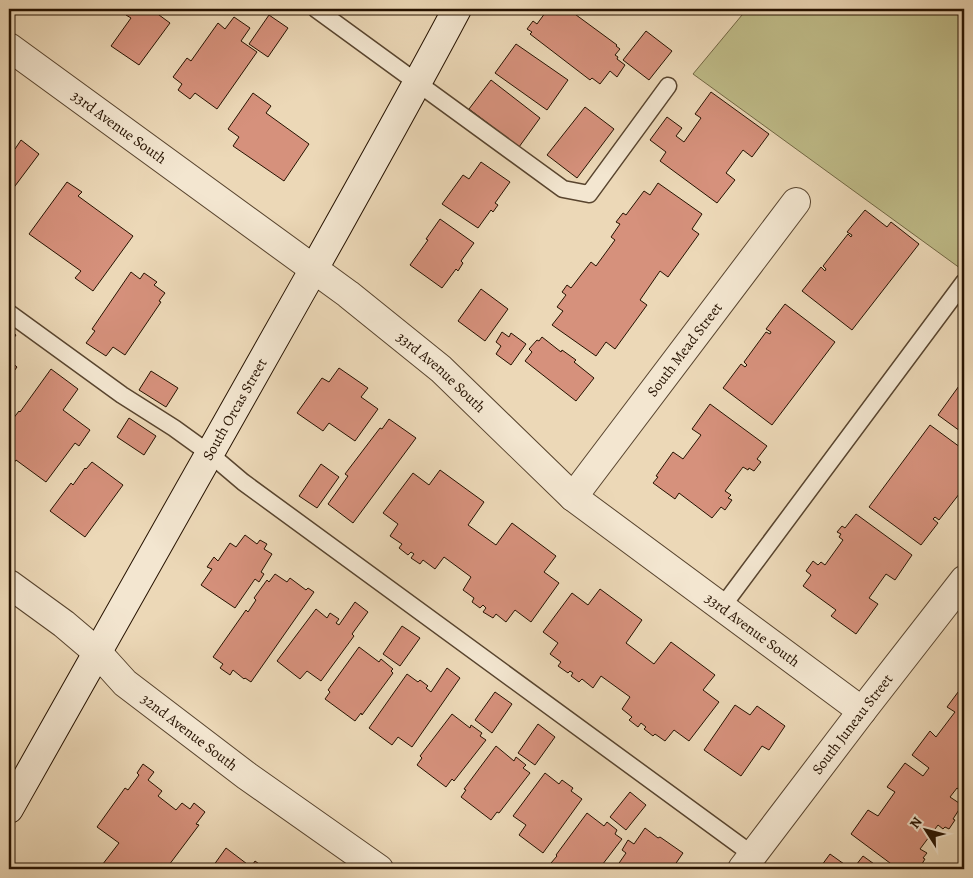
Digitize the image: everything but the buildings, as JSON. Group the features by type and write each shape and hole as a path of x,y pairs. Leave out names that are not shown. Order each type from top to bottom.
{"street":[{"name":"South Orcas Street","path":"9,809 96,652 210,454 457,9"},
{"name":"33rd Avenue South","path":"9,47 348,294 441,369 573,497 862,711"},
{"name":"South Mead Street","path":"573,497 796,202"},
{"name":"South Juneau Street","path":"748,862 964,580"},
{"name":"32nd Avenue South","path":"9,584 64,624 96,652 125,683 246,776 378,869"}],"lane":[{"path":"316,9 563,189 589,194 668,86"},
{"path":"722,607 964,282"},
{"path":"9,313 122,395 174,428 210,454 243,482 748,862"}],"shaded area":[{"path":"747,9 964,9 964,271 693,74"}]}
